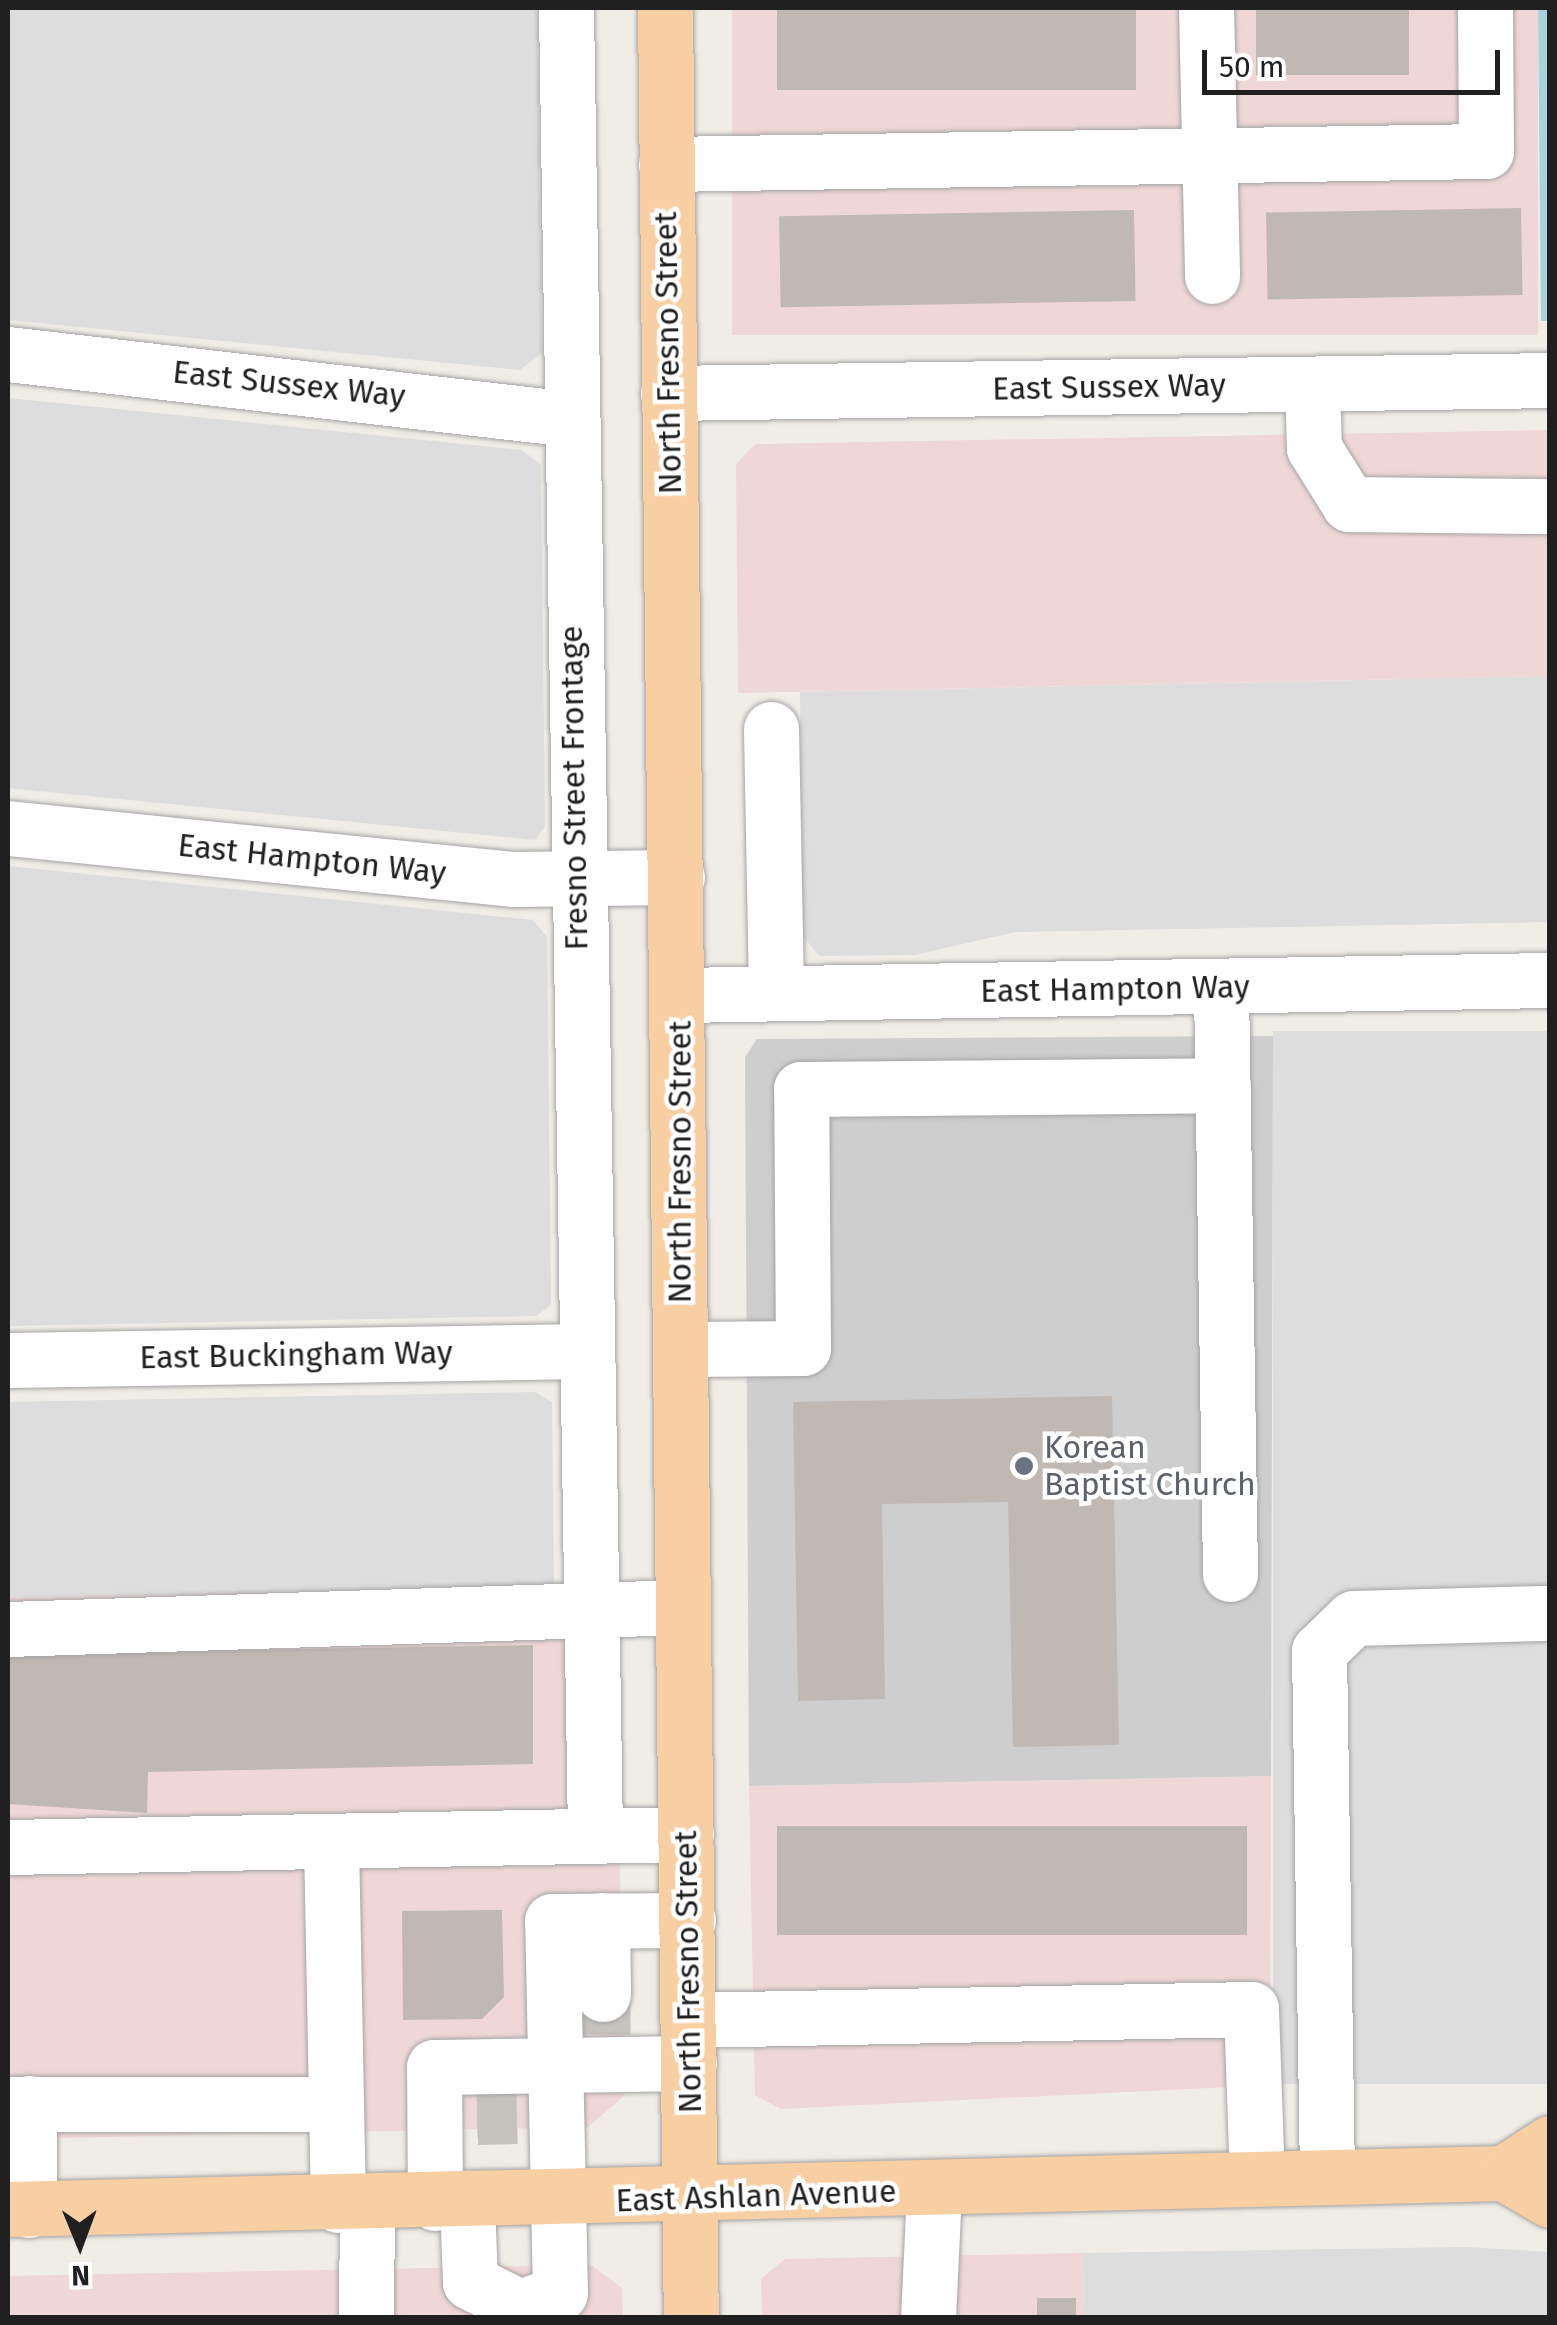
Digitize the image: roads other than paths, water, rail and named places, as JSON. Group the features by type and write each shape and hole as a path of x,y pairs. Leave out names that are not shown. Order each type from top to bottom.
{"main road":[{"name":"North Fresno Street","path":"665,8 680,995 691,2318"},
{"name":"East Ashlan Avenue","path":"18,2209 690,2198 1327,2176 1527,2186 1550,2143"}],"street":[{"name":"Fresno Street Frontage","path":"566,8 575,879 585,1350 574,1596 595,1835"},
{"path":"1206,8 1212,276"},
{"path":"666,164 1486,151 1485,8"},
{"name":"East Sussex Way","path":"8,354 570,419"},
{"name":"East Sussex Way","path":"668,393 1550,380"},
{"path":"1312,385 1314,448 1349,504 1550,506"},
{"path":"771,728 776,993"},
{"name":"East Hampton Way","path":"8,828 575,879 677,878"},
{"name":"East Hampton Way","path":"680,995 1550,980"},
{"path":"1221,988 1230,1574"},
{"path":"681,1349 803,1348 801,1089 1223,1085"},
{"name":"East Buckingham Way","path":"8,1360 585,1350"},
{"path":"8,1628 574,1596 683,1607"},
{"path":"1327,2176 1319,1651 1353,1618 1550,1614"},
{"path":"8,1848 686,1834"},
{"path":"332,1841 336,2104 366,2318"},
{"path":"602,1920 543,2078 451,2203 470,2282 520,2312 560,2293 558,2201 543,2078 552,1921 602,1920 688,1920"},
{"path":"543,2078 689,2041 1251,2009 1257,2178"},
{"path":"18,2209 18,2103 336,2104"},
{"path":"928,2318 934,2190"}],"water":[{"path":"1538,8 1550,8 1549,321 1541,321"}],"tunnel":[{"path":"603,1994 603,2034"},
{"path":"477,2117 517,2116"}],"place":[{"name":"Korean Baptist Church","path":"1024,1466"}]}
